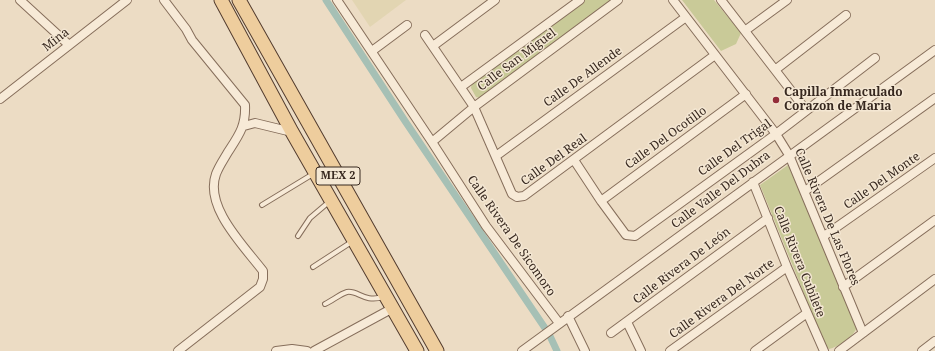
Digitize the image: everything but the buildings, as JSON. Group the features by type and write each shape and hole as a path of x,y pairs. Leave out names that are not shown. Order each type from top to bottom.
{"main road":[{"name":"MEX 2","path":"221,0 292,132 417,351"},
{"name":"MEX 2","path":"239,0 438,351"}],"street":[{"path":"20,0 69,45"},
{"name":"Mina","path":"0,99 127,0"},
{"path":"164,0 186,29 192,40 245,105 244,126 216,173 213,187 216,203 223,218 263,271 263,279 260,288 178,351"},
{"name":"Calle Rivera De Sicomoro","path":"337,0 486,226 556,325"},
{"path":"433,46 495,0"},
{"path":"461,87 580,0"},
{"name":"Calle San Miguel","path":"432,142 474,107 618,0"},
{"name":"Calle Rivera De Las Flores","path":"673,0 776,134 789,155 824,236 843,287 863,333"},
{"path":"722,0 806,110"},
{"path":"746,30 787,0"},
{"path":"775,70 846,15"},
{"name":"Calle De Allende","path":"496,156 686,17"},
{"path":"372,51 407,25"},
{"name":"Calle Del Real","path":"425,35 474,107 512,194 520,197 574,160 715,55"},
{"name":"Calle Valle Del Dubra","path":"522,351 935,50"},
{"name":"Calle Del Trigal","path":"600,201 626,236 635,236 776,134 876,58"},
{"name":"Calle Del Ocotillo","path":"600,201 746,94"},
{"path":"805,191 935,98"},
{"path":"244,126 255,124 292,132"},
{"name":"Calle Del Monte","path":"824,236 935,158"},
{"path":"574,160 600,201"},
{"name":"Calle Rivera Cubilete","path":"753,182 787,267 824,351"},
{"name":"Calle Rivera De León","path":"611,333 768,218"},
{"path":"843,287 935,220"},
{"name":"Calle Rivera Del Norte","path":"670,351 787,267"},
{"path":"839,351 850,347 863,333 935,279"},
{"path":"314,351 329,348 393,308"},
{"path":"755,351 807,313"},
{"path":"568,316 585,351"},
{"path":"627,322 641,351"},
{"path":"922,351 935,341"},
{"path":"276,351 292,349 307,351"}],"lane":[{"path":"262,205 315,172"},
{"path":"298,236 310,218 330,200"},
{"path":"313,267 353,240"},
{"path":"325,304 347,292 353,292 366,299 376,300 386,296"}],"shaded area":[{"path":"352,0 406,0 370,27"}],"green space":[{"path":"585,0 611,0 480,98 476,97 471,88 472,82"},
{"path":"682,0 714,0 741,33 736,44 721,51"},
{"path":"788,165 857,327 853,334 845,341 829,349 824,343 760,185"}],"waterway":[{"path":"326,0 405,121 549,334 557,351"}],"place":[{"name":"Capilla Inmaculado Corazon de Maria","path":"776,100"}]}
